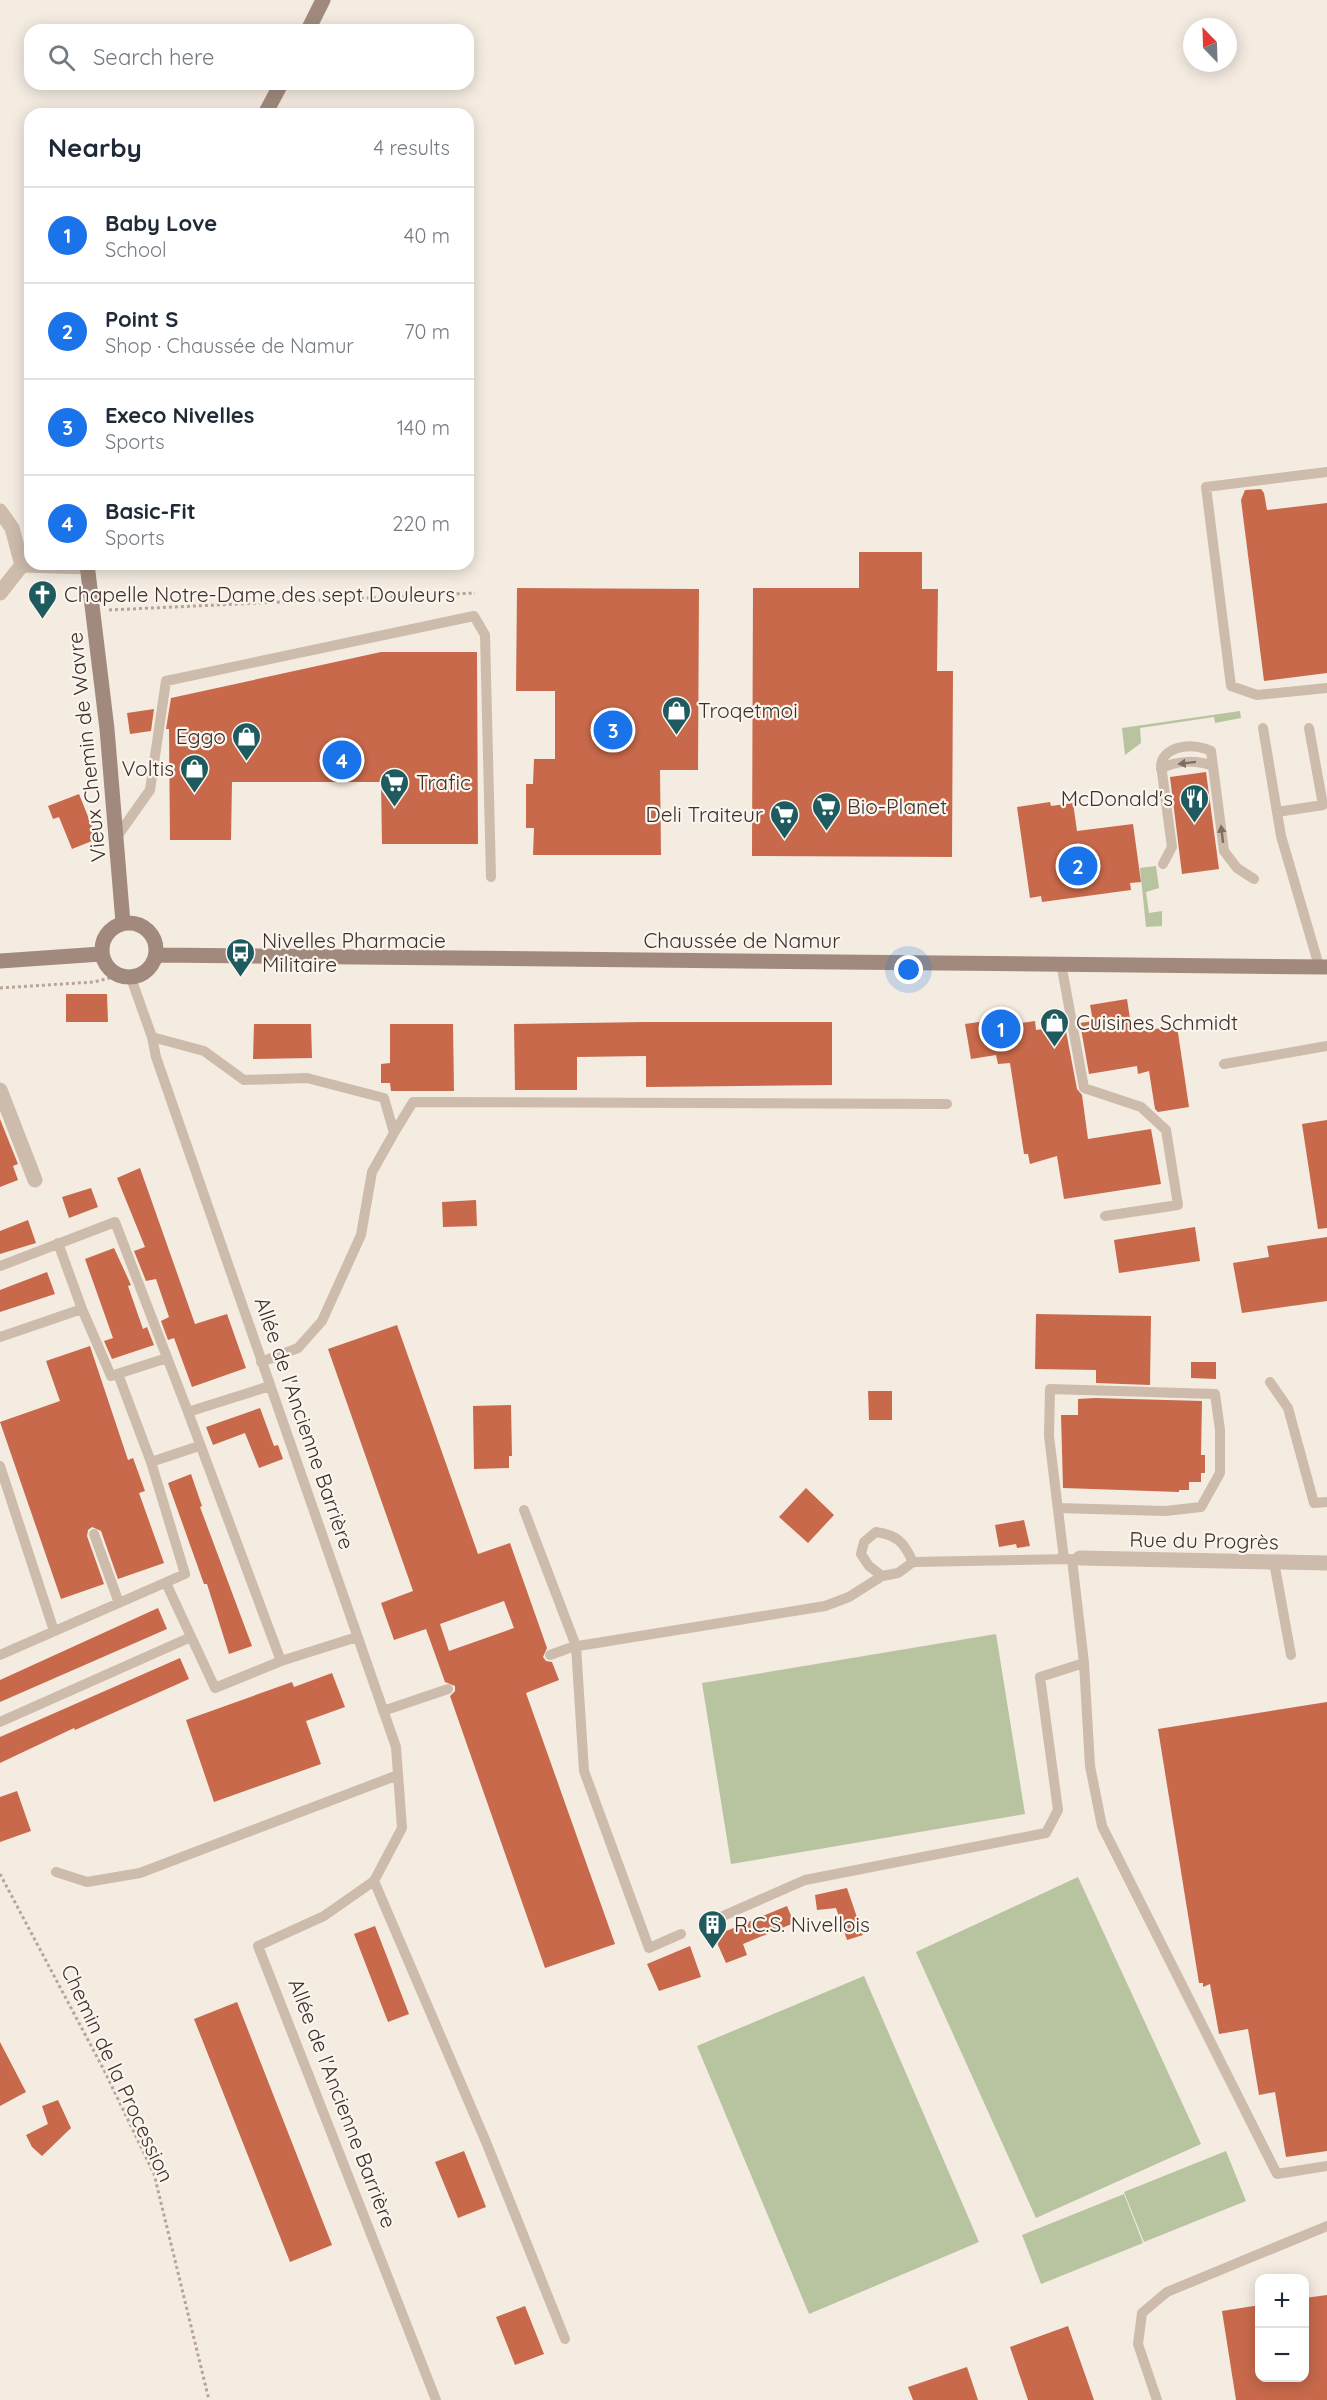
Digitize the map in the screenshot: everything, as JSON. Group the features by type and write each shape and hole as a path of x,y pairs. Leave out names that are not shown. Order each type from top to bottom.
{"main road":[{"path":"311,24 323,0"},
{"path":"268,108 278,90"},
{"name":"Vieux Chemin de Wavre","path":"87,570 123,923"},
{"path":"123,923 137,923 148,930 155,941 156,955 152,966 143,974 124,977 106,967 101,954 103,940 111,929 123,923"},
{"path":"0,961 101,954"},
{"name":"Chaussée de Namur","path":"156,955 1323,967"}],"street":[{"path":"0,511 12,528 22,565 0,593"},
{"path":"0,1090 35,1180"},
{"name":"Rue du Progrès","path":"1072,1559 1327,1563"}],"lane":[{"path":"1327,472 1206,487 1231,686 1257,695 1327,688"},
{"path":"116,838 150,790 166,681 474,616 485,635 490,877"},
{"path":"1263,728 1281,836 1323,967"},
{"path":"1277,812 1323,805 1309,728"},
{"path":"1163,864 1172,847 1161,769 1162,756 1168,750 1201,746 1211,751 1224,851 1236,868 1254,879"},
{"path":"1061,963 1084,1088 1141,1107 1166,1130 1178,1205 1105,1216"},
{"name":"Allée de l'Ancienne Barrière","path":"124,977 152,1037 156,1057 396,1747 402,1828 374,1881 324,1916 258,1946 436,2400"},
{"path":"152,1037 204,1051 244,1080 307,1078 384,1098 394,1133"},
{"path":"1224,1064 1327,1046"},
{"path":"261,1362 298,1348 322,1322 361,1235 372,1172 413,1102 947,1104"},
{"path":"0,1266 115,1222 281,1661"},
{"path":"58,1244 82,1309 111,1376 167,1358"},
{"path":"0,1337 82,1309"},
{"path":"0,1655 185,1574 151,1462 118,1374"},
{"path":"1270,1382 1288,1408 1314,1503 1327,1502"},
{"path":"188,1412 270,1386"},
{"path":"1058,1508 1166,1511 1201,1507 1220,1473 1221,1430 1215,1394 1050,1389 1048,1436 1058,1508 1072,1559 1084,1663 1090,1766 1102,1826 1277,2174 1327,2166"},
{"path":"151,1462 199,1446"},
{"path":"0,1466 3,1484 54,1631"},
{"path":"524,1510 576,1646 584,1771 649,1948 681,1934"},
{"path":"882,1576 868,1566 861,1554 864,1542 876,1532 891,1534 903,1541 913,1562"},
{"path":"94,1534 119,1603"},
{"path":"550,1655 576,1646 825,1606 849,1597 882,1576 898,1573 913,1562 1072,1559"},
{"path":"1274,1562 1291,1655"},
{"path":"166,1583 215,1688 281,1661 357,1637"},
{"path":"0,1722 191,1637"},
{"path":"707,1923 805,1880 1046,1833 1058,1810 1040,1677 1084,1663"},
{"path":"383,1711 448,1689"},
{"path":"56,1872 87,1882 140,1873 398,1775"},
{"path":"374,1881 486,2142 565,2340"},
{"path":"1157,2400 1138,2344 1142,2313 1167,2292 1327,2226"}],"path":[{"path":"92,611 476,593"},
{"path":"0,988 93,982 124,977"},
{"name":"Chemin de la Procession","path":"0,1874 105,2072 154,2174 209,2400"}],"green space":[{"path":"1240,711 1241,718 1215,723 1214,717 1140,728 1141,743 1125,755 1122,728"},
{"path":"1156,866 1159,888 1146,892 1149,913 1162,911 1162,926 1146,927 1140,868"},
{"path":"996,1634 1025,1814 731,1864 702,1683"},
{"path":"1078,1877 1201,2144 1036,2218 916,1952"},
{"path":"864,1976 979,2242 809,2314 697,2046"},
{"path":"1226,2151 1246,2201 1144,2242 1124,2192"},
{"path":"1124,2194 1143,2243 1041,2284 1022,2235"}],"building":[{"path":"1261,489 1267,510 1327,503 1327,673 1264,681 1241,500 1245,490"},
{"path":"859,552 922,552 922,589 938,589 937,671 953,671 952,857 752,856 753,588 859,588"},
{"path":"517,588 699,589 698,770 660,770 661,855 533,855 534,828 526,828 526,784 533,784 534,759 555,759 555,691 516,691"},
{"path":"381,652 477,652 478,844 382,844 381,782 232,782 231,840 170,840 169,729 166,729 171,698"},
{"path":"154,709 151,731 130,734 127,713"},
{"name":"McDonald's","path":"1206,772 1219,869 1182,874 1170,777"},
{"path":"79,794 97,839 72,849 59,817 53,819 48,806"},
{"path":"1050,802 1051,806 1073,803 1077,831 1133,824 1141,882 1130,883 1131,890 1042,902 1041,896 1030,898 1017,807"},
{"path":"66,994 107,994 108,1022 66,1022"},
{"path":"1127,999 1132,1032 1177,1026 1189,1107 1158,1112 1155,1109 1149,1071 1138,1074 1137,1066 1089,1074 1080,1023 1093,1021 1090,1005"},
{"path":"993,1020 994,1027 1035,1021 1036,1030 1065,1026 1077,1089 1082,1095 1088,1139 1151,1129 1161,1184 1064,1199 1057,1156 1030,1164 1028,1154 1024,1154 1010,1063 998,1064 996,1055 971,1059 965,1024"},
{"path":"832,1022 832,1085 646,1087 646,1056 577,1057 577,1090 515,1090 514,1024"},
{"path":"254,1024 311,1024 312,1058 253,1059"},
{"path":"390,1024 453,1024 454,1091 391,1091 390,1083 381,1083 381,1064 390,1063"},
{"path":"0,1119 18,1164 13,1166 18,1180 0,1187"},
{"path":"1327,1120 1327,1228 1318,1229 1302,1124"},
{"path":"140,1168 195,1324 227,1314 246,1368 192,1387 174,1338 168,1340 161,1321 169,1317 156,1279 146,1281 134,1251 145,1247 117,1178"},
{"path":"91,1188 98,1207 69,1218 62,1197"},
{"path":"476,1200 477,1226 443,1227 442,1202"},
{"path":"28,1220 36,1243 0,1254 0,1231"},
{"path":"1195,1227 1200,1261 1119,1273 1114,1240"},
{"path":"1327,1237 1327,1301 1242,1313 1233,1263 1269,1257 1267,1246"},
{"path":"114,1248 131,1285 128,1286 143,1329 147,1327 154,1345 112,1359 104,1341 113,1338 85,1259"},
{"path":"47,1272 55,1294 0,1312 0,1290"},
{"path":"1036,1314 1151,1316 1150,1385 1096,1383 1096,1370 1035,1369"},
{"path":"397,1325 478,1554 510,1543 547,1648 543,1657 546,1661 552,1662 559,1680 526,1693 615,1944 545,1968 450,1696 455,1691 455,1686 445,1682 426,1629 394,1640 381,1603 413,1591 328,1349","holes":["504,1601 514,1628 449,1651 440,1624"]},
{"path":"90,1346 128,1460 133,1458 145,1491 139,1493 164,1563 118,1579 101,1531 92,1527 88,1530 87,1536 104,1584 61,1599 0,1422 60,1401 46,1361"},
{"path":"1191,1362 1216,1362 1216,1379 1191,1378"},
{"path":"868,1391 892,1391 892,1420 869,1420"},
{"path":"1078,1399 1202,1401 1201,1455 1205,1455 1205,1473 1201,1473 1201,1482 1189,1482 1189,1490 1179,1490 1179,1492 1063,1488 1061,1415 1078,1415"},
{"path":"511,1405 512,1456 509,1456 509,1468 474,1469 473,1406"},
{"path":"260,1408 274,1446 278,1445 283,1459 259,1468 245,1433 213,1445 206,1427"},
{"path":"191,1474 202,1506 200,1507 252,1646 229,1654 207,1584 204,1584 168,1483"},
{"path":"806,1488 834,1515 808,1543 779,1517"},
{"path":"1024,1520 1030,1546 1017,1548 1016,1544 999,1547 995,1525"},
{"path":"158,1608 167,1629 0,1702 0,1680"},
{"path":"180,1658 189,1679 75,1730 74,1728 0,1763 0,1737"},
{"path":"332,1673 345,1707 306,1721 321,1764 214,1802 186,1720 292,1682 294,1687"},
{"path":"1327,1702 1327,2151 1286,2157 1275,2092 1259,2095 1248,2029 1219,2034 1210,1984 1203,1987 1203,1983 1199,1983 1158,1729"},
{"path":"17,1791 31,1831 0,1842 0,1797"},
{"path":"847,1888 863,1935 847,1940 836,1908 817,1910 815,1895"},
{"path":"787,1906 794,1923 743,1944 747,1955 726,1963 714,1936"},
{"path":"375,1926 409,2014 388,2022 354,1934"},
{"path":"690,1946 701,1977 659,1991 647,1964"},
{"path":"237,2002 332,2245 290,2262 194,2019"},
{"path":"0,2042 26,2092 0,2106"},
{"path":"58,2100 71,2128 42,2156 32,2147 26,2135 48,2124 42,2106"},
{"path":"464,2151 486,2207 458,2218 435,2162"},
{"path":"1327,2295 1327,2400 1236,2400 1222,2311 1255,2306 1255,2382 1309,2382 1309,2297"},
{"path":"525,2306 544,2354 515,2365 496,2317"},
{"path":"1068,2326 1094,2400 1028,2400 1010,2347"},
{"path":"967,2367 978,2400 913,2400 908,2387"}],"place":[{"name":"Chapelle Notre-Dame des sept Douleurs","path":"43,620"},
{"name":"Execo Nivelles","path":"613,730"},
{"name":"Troqetmoi","path":"677,736"},
{"name":"Basic-Fit","path":"342,760"},
{"name":"Eggo","path":"247,762"},
{"name":"Voltis","path":"195,794"},
{"name":"Trafic","path":"395,808"},
{"name":"McDonald's","path":"1194,824"},
{"name":"Bio-Planet","path":"826,832"},
{"name":"Deli Traiteur","path":"784,840"},
{"name":"Point S","path":"1078,866"},
{"name":"Nivelles Pharmacie Militaire","path":"241,978"},
{"name":"Baby Love","path":"1001,1029"},
{"name":"Cuisines Schmidt","path":"1055,1048"},
{"name":"R.C.S. Nivellois","path":"713,1950"}]}
